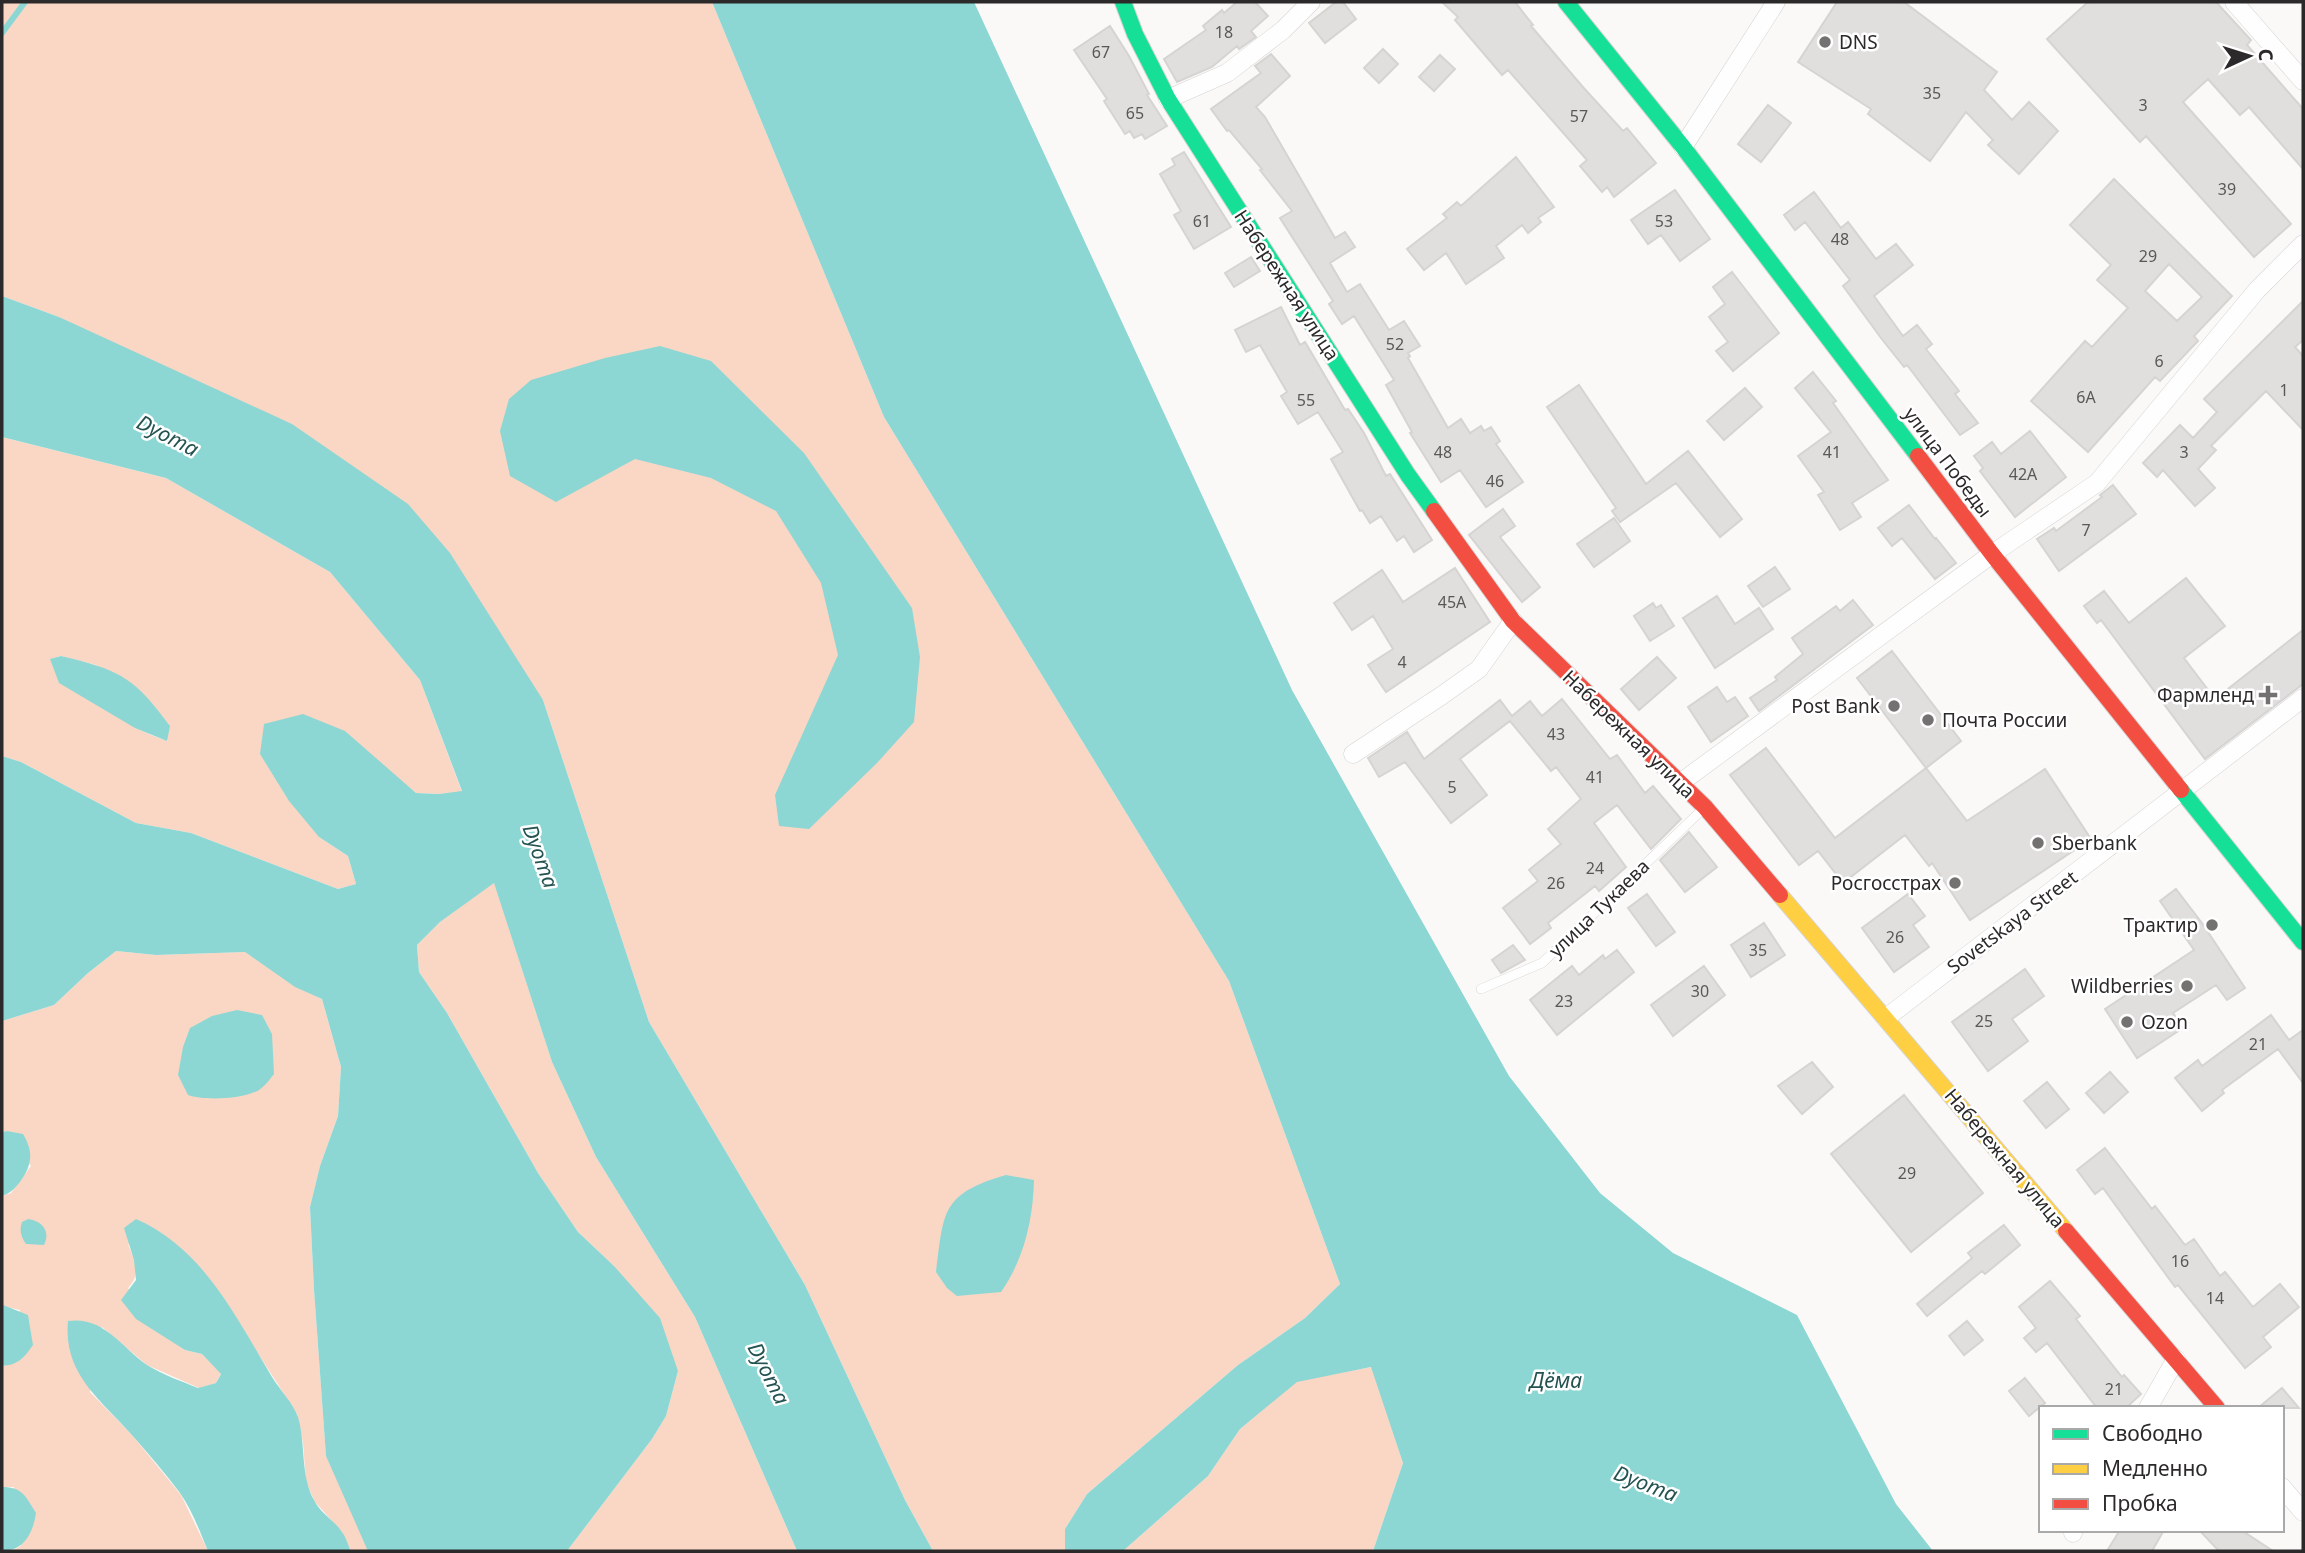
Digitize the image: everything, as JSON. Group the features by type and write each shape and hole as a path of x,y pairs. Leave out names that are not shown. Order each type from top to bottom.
{"street":[{"name":"Набережная улица","path":"1123,2 1135,34 1168,99 1408,475 1513,621 1704,807 2215,1406"},
{"path":"1168,99 1227,73 1283,30 1311,2"},
{"name":"улица Победы","path":"1566,2 1683,147 1992,554 2303,942"},
{"path":"1683,147 1776,2"},
{"path":"2234,2 2303,81"},
{"path":"1680,783 1992,554 2097,483 2257,290 2303,244"},
{"path":"1353,754 1479,668 1513,621"},
{"name":"Sovetskaya Street","path":"1886,1018 2303,698"},
{"path":"2149,1406 2176,1359"},
{"path":"2284,1489 2303,1512"}],"lane":[{"name":"улица Тукаева","path":"1480,989 1542,963 1704,807"}],"shaded area":[{"path":"2,2 712,2 884,417 1229,981 1340,1284 1305,1318 1238,1365 1087,1494 1065,1529 1065,1551 933,1551 905,1500 805,1285 649,1022 543,700 59,317 2,296"},
{"path":"2,437 166,478 330,572 420,680 462,792 416,793 389,771 319,837 348,856 356,884 338,889 191,833 136,823 21,762 2,756","holes":["61,656 96,665 168,741 119,717 51,659"]},
{"path":"494,882 552,1062 596,1157 695,1317 797,1551 567,1551 652,1439 666,1416 678,1371 614,1266 578,1232 538,1173 447,1013 419,972 417,945 440,922"},
{"path":"116,951 156,955 245,952 295,986 322,999 341,1067 338,1116 320,1166 310,1207 326,1455 369,1551 351,1551 342,1532 315,1502 306,1482 303,1442 297,1414 232,1313 128,1244 136,1272 128,1288 185,1350 202,1354 221,1373 216,1383 199,1388 147,1365 102,1327 90,1392 132,1435 181,1495 208,1551 11,1551 21,1546 14,1487 2,1487 2,1366 5,1366 20,1310 2,1306 2,1196 11,1193 31,1166 7,1131 2,1132 2,1021 54,1005"},
{"path":"1372,1367 1403,1463 1373,1551 1123,1551 1208,1476 1240,1429 1297,1381"}],"water":[{"name":"Дёма","path":"712,2 974,2 1292,690 1509,1076 1600,1193 1673,1253 1797,1315 1896,1504 1933,1551 1373,1551 1403,1463 1371,1367 1297,1382 1240,1429 1208,1476 1123,1551 1065,1551 1065,1529 1087,1494 1238,1365 1305,1318 1340,1284 1229,981 884,417"},
{"name":"Dyoma","path":"2,296 59,317 292,424 408,504 450,553 543,700 649,1022 805,1285 905,1500 933,1551 797,1551 695,1317 596,1157 552,1062 494,883 440,922 417,945 419,972 447,1013 538,1173 578,1232 614,1266 660,1318 678,1371 666,1416 652,1439 567,1551 367,1549 326,1456 310,1207 320,1166 338,1116 341,1067 322,999 295,987 245,952 156,955 116,951 54,1005 2,1021 2,756 21,762 136,823 191,833 338,889 356,884 348,856 319,837 289,801 260,754 264,724 303,714 345,731 416,793 462,791 420,680 330,572 166,478 2,437"},
{"path":"660,346 711,361 804,453 912,608 920,657 914,722 877,763 809,829 779,826 775,795 838,655 821,583 776,511 711,478 635,459 556,502 510,476 500,431 509,399 531,380 605,358"},
{"path":"61,656 112,671 135,686 170,726 167,741 135,728 59,683 50,659"},
{"path":"237,1010 262,1015 272,1034 274,1074 259,1090 244,1095 214,1098 188,1095 178,1075 190,1028 212,1016"},
{"path":"2,1132 23,1134 29,1147 30,1158 20,1182 8,1194 2,1196"},
{"path":"1006,1175 1034,1180 1026,1239 1016,1266 1001,1292 957,1296 947,1288 936,1272 945,1220 957,1198 985,1182"},
{"path":"28,1219 37,1222 46,1231 44,1245 26,1244 24,1241 21,1225"},
{"path":"136,1219 180,1247 216,1286 231,1308 296,1412 310,1490 320,1509 343,1534 351,1551 208,1551 180,1493 144,1448 86,1384 71,1356 68,1321 92,1323 102,1328 147,1365 198,1388 216,1383 221,1374 202,1354 185,1350 136,1319 121,1300 136,1280 134,1260 124,1228"},
{"path":"3,1305 28,1315 33,1345 20,1360 2,1366"},
{"path":"2,1487 19,1491 36,1513 26,1540 16,1548 2,1551"}],"building":[{"path":"1237,2 1255,2 1268,16 1251,31 1256,37 1239,49 1237,46 1212,67 1177,82 1164,59 1206,30 1203,26 1222,10 1224,13"},
{"path":"1336,2 1343,2 1356,19 1325,43 1309,23"},
{"path":"1442,2 1515,2 1533,25 1531,26 1582,86 1623,131 1627,128 1656,163 1614,197 1607,187 1602,192 1580,166 1587,160 1508,70 1502,75 1455,20 1458,17"},
{"path":"1837,2 1904,2 1997,72 1984,90 2012,120 2029,102 2058,131 2019,174 1988,145 1993,140 1966,112 1930,161 1868,114 1871,109 1798,62"},
{"path":"2088,2 2216,2 2251,40 2247,45 2303,109 2303,169 2249,107 2240,115 2208,79 2183,102 2291,224 2254,257 2146,136 2140,142 2047,39"},
{"path":"1110,26 1167,126 1145,139 1142,134 1134,138 1130,131 1125,134 1104,101 1107,99 1074,50"},
{"path":"1383,49 1398,64 1379,83 1364,68"},
{"path":"1271,54 1290,76 1256,107 1265,117 1335,238 1345,232 1355,247 1330,263 1347,292 1360,284 1389,330 1404,321 1420,346 1408,353 1408,358 1448,428 1461,419 1470,433 1481,426 1484,431 1491,427 1500,441 1496,444 1523,482 1486,507 1460,470 1441,482 1410,433 1412,432 1386,385 1394,380 1354,316 1342,324 1329,304 1333,301 1280,218 1292,211 1260,170 1262,169 1211,109 1261,73 1255,66"},
{"path":"1440,55 1455,69 1434,91 1419,77"},
{"path":"1768,105 1791,123 1761,162 1738,144"},
{"path":"1184,152 1231,227 1194,249 1174,215 1181,211 1160,174 1175,165 1172,159"},
{"path":"1516,157 1554,207 1538,218 1541,222 1528,233 1522,225 1496,246 1504,258 1466,284 1446,253 1424,270 1407,249 1447,218 1443,214 1457,202 1461,206"},
{"path":"2114,179 2232,296 2194,336 2198,341 2160,381 2155,377 2088,452 2031,401 2085,341 2092,347 2128,308 2097,280 2111,265 2070,225","holes":["2169,264 2202,297 2177,321 2145,291"]},
{"path":"1675,190 1710,239 1680,261 1661,235 1648,244 1631,220"},
{"path":"1814,192 1841,228 1848,222 1876,259 1896,244 1913,265 1874,296 1903,336 1917,325 1932,344 1926,349 1959,391 1955,394 1978,423 1960,435 1907,365 1904,367 1881,338 1843,286 1850,280 1805,222 1795,230 1784,215"},
{"path":"1251,257 1260,271 1234,287 1225,273"},
{"path":"1732,272 1779,333 1733,371 1716,351 1728,342 1709,317 1725,304 1713,287"},
{"path":"2303,301 2303,340 2295,347 2303,356 2303,430 2266,391 2211,446 2216,450 2198,469 2215,488 2195,506 2163,470 2157,477 2143,463 2180,425 2193,438 2217,412 2204,399"},
{"path":"1281,307 1300,345 1305,342 1345,410 1348,409 1364,433 1386,476 1390,474 1432,540 1414,552 1404,536 1397,541 1381,516 1370,523 1362,510 1360,511 1331,459 1343,452 1318,412 1298,424 1281,396 1287,392 1260,345 1246,352 1235,330"},
{"path":"1813,372 1836,401 1833,403 1888,480 1852,503 1861,517 1840,530 1818,495 1824,492 1798,456 1831,432 1795,388"},
{"path":"1579,385 1646,484 1688,451 1742,519 1720,537 1676,483 1620,522 1612,511 1616,508 1547,407"},
{"path":"1745,388 1762,407 1724,440 1707,421"},
{"path":"2030,431 2066,477 2015,517 1980,471 1983,468 1974,456 1992,442 2001,454"},
{"path":"2113,485 2136,514 2059,571 2037,539 2054,528 2056,531 2102,497 2100,495"},
{"path":"1909,505 1956,563 1935,579 1902,538 1892,546 1878,528"},
{"path":"1503,509 1515,526 1500,537 1540,587 1522,602 1469,535"},
{"path":"1614,518 1630,541 1594,567 1577,544"},
{"path":"1775,567 1790,589 1763,607 1748,586"},
{"path":"1455,568 1490,622 1386,692 1368,665 1393,649 1373,616 1352,630 1334,603 1382,570 1403,602"},
{"path":"2186,578 2225,626 2184,658 2215,699 2303,630 2303,684 2205,759 2101,620 2097,623 2084,606 2104,591 2129,623"},
{"path":"1717,596 1735,624 1759,608 1773,629 1715,668 1683,618"},
{"path":"1853,600 1873,625 1759,711 1750,698 1777,680 1775,677 1803,654 1792,638 1836,606 1840,611"},
{"path":"1653,603 1656,608 1661,605 1674,626 1650,641 1634,616"},
{"path":"1892,651 1961,741 1926,768 1857,678"},
{"path":"1657,657 1676,678 1639,710 1621,689"},
{"path":"1717,687 1727,702 1735,697 1748,716 1711,742 1688,707"},
{"path":"1562,699 1610,759 1617,755 1645,793 1653,786 1681,819 1651,849 1617,805 1594,823 1626,867 1599,891 1595,886 1548,923 1551,928 1530,944 1503,908 1538,881 1529,870 1561,844 1548,829 1581,799 1556,767 1551,771 1510,721 1460,759 1487,795 1451,823 1405,762 1379,777 1368,758 1407,732 1424,759 1500,700 1512,716 1530,701 1542,716"},
{"path":"1766,748 1835,838 1926,768 1967,821 2045,769 2091,839 1970,920 1932,863 1929,866 1905,835 1843,883 1818,851 1799,865 1730,775"},
{"path":"1689,832 1717,867 1685,892 1660,860"},
{"path":"2176,889 2245,988 2227,1000 2216,985 2173,1013 2183,1028 2137,1058 2105,1009 2194,950 2160,901"},
{"path":"1647,894 1675,932 1656,946 1628,908"},
{"path":"1908,894 1925,916 1913,925 1929,947 1894,972 1862,928"},
{"path":"1764,923 1785,955 1751,977 1731,945"},
{"path":"1513,945 1525,960 1501,973 1492,960"},
{"path":"1617,950 1634,972 1557,1035 1530,1000 1572,966 1579,975 1603,955 1605,959"},
{"path":"1704,966 1725,995 1673,1036 1651,1005"},
{"path":"2025,969 2044,996 2012,1019 2028,1041 1988,1071 1952,1022"},
{"path":"2271,1015 2289,1040 2303,1030 2303,1083 2278,1049 2222,1090 2224,1093 2202,1111 2175,1078 2198,1060 2202,1066"},
{"path":"1812,1062 1833,1087 1802,1114 1778,1086"},
{"path":"2110,1072 2128,1092 2104,1113 2086,1093"},
{"path":"2047,1082 2069,1109 2046,1128 2024,1101"},
{"path":"1904,1095 1983,1193 1911,1252 1831,1154"},
{"path":"2105,1148 2152,1209 2155,1206 2185,1245 2194,1239 2220,1276 2225,1272 2253,1307 2280,1284 2299,1307 2263,1337 2271,1347 2245,1368 2178,1285 2175,1287 2103,1188 2095,1194 2077,1170"},
{"path":"2004,1225 2020,1245 1985,1274 1982,1271 1927,1316 1917,1304 1972,1258 1968,1253"},
{"path":"2050,1281 2080,1316 2076,1319 2122,1377 2124,1375 2141,1394 2128,1406 2095,1406 2047,1343 2036,1352 2024,1338 2036,1328 2019,1307"},
{"path":"1967,1321 1983,1340 1964,1355 1949,1336"},
{"path":"2025,1378 2045,1403 2029,1416 2009,1391"},
{"path":"2282,1388 2299,1408 2284,1406 2260,1406"},
{"path":"2119,1532 2163,1532 2152,1551 2107,1551"},
{"path":"2201,1532 2244,1532 2273,1551 2219,1551"}],"waterway":[{"path":"2,33 25,2"}],"traffic: fast":[{"path":"1123,2 1135,34 1168,99 1408,475 1434,511"},
{"path":"1566,2 1683,147 1918,456"},
{"path":"2181,790 2303,942"}],"traffic: slow":[{"path":"1780,895 2066,1231"}],"traffic: jam":[{"path":"1918,456 1992,554 2181,790"},
{"path":"1434,511 1513,621 1705,807 1780,895"},
{"path":"2066,1231 2215,1406"}],"place":[{"name":"DNS","path":"1825,42"},
{"name":"Фармленд","path":"2268,695"},
{"name":"Post Bank","path":"1894,706"},
{"name":"Почта России","path":"1928,720"},
{"name":"Sberbank","path":"2038,843"},
{"name":"Росгосстрах","path":"1955,883"},
{"name":"Трактир","path":"2212,925"},
{"name":"Wildberries","path":"2187,986"},
{"name":"Ozon","path":"2127,1022"}]}
